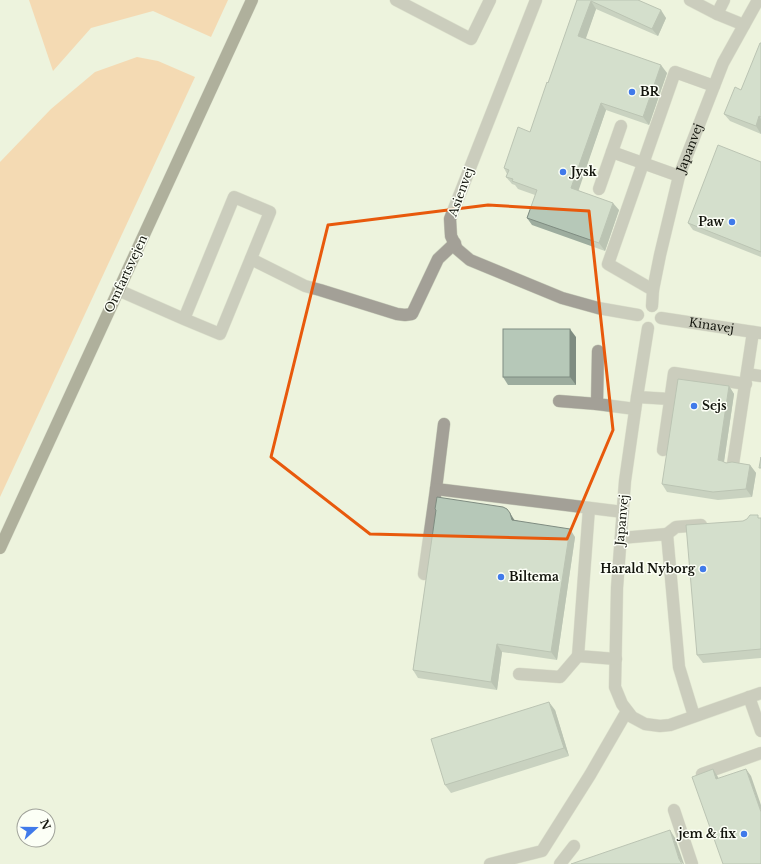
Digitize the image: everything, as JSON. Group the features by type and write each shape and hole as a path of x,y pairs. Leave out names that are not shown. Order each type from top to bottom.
{"main road":[{"name":"Omfartsvejen","path":"0,548 252,0"}],"street":[{"path":"396,0 471,39 490,0"},
{"name":"Asienvej","path":"536,0 450,219 451,236 457,249 470,260 562,298 598,308 638,315"},
{"path":"690,0 717,14 744,25"},
{"path":"717,14 724,0"},
{"name":"Japanvej","path":"652,306 653,290 660,255 679,176 723,63 758,0"},
{"path":"653,290 608,264 675,72 714,86"},
{"path":"599,189 621,126"},
{"path":"612,152 679,176"},
{"path":"118,290 184,319 220,334 270,212 234,197 184,319"},
{"path":"251,259 305,286 397,314 405,315 412,314 438,259 455,242"},
{"path":"652,306 656,307 661,314 660,323 652,328 644,327 640,324 638,315 643,307 652,306"},
{"name":"Kinavej","path":"661,318 757,332"},
{"name":"Japanvej","path":"648,328 625,481 617,588 615,687 622,704 632,717 645,724 660,726 670,725 761,692"},
{"path":"733,464 746,379 757,332"},
{"path":"597,404 598,350"},
{"path":"663,450 674,373 746,379 761,376"},
{"path":"637,397 670,400"},
{"path":"560,401 635,409"},
{"path":"424,574 444,424"},
{"path":"436,488 623,512"},
{"path":"519,674 560,677 578,656 589,508"},
{"path":"621,538 667,534 676,527 712,524"},
{"path":"667,534 679,667 694,716"},
{"path":"578,656 616,659"},
{"path":"749,697 761,731"},
{"path":"490,864 542,851 590,775 627,711"},
{"path":"702,774 761,753"},
{"path":"674,810 692,864"},
{"path":"560,864 574,846"}],"highlighted area":[{"path":"488,205 589,211 613,430 567,539 370,534 271,457 328,225"}],"shaded area":[{"path":"29,0 228,0 211,37 153,11 91,28 53,71"},
{"path":"137,57 158,61 195,77 0,497 0,162 51,109 95,72"}],"building":[{"path":"577,0 638,0 661,10 652,29 591,1 578,36 661,65 643,117 601,103 571,188 613,203 599,243 527,218 537,190 512,181 513,179 506,177 509,170 504,168 518,127 530,132"},
{"path":"760,43 761,117 759,116 756,126 724,114 735,87 741,90"},
{"path":"718,145 761,162 761,252 688,223"},
{"path":"503,329 570,329 570,377 503,377"},
{"path":"678,379 729,386 718,460 726,463 732,462 750,465 746,489 713,492 662,484"},
{"path":"761,457 761,468 759,468"},
{"name":"Biltema","path":"437,497 503,507 510,513 512,520 570,529 551,652 497,644 491,682 413,670"},
{"path":"750,515 758,515 758,518 761,518 761,649 697,655 686,525 743,521"},
{"path":"549,702 564,748 445,785 431,739"},
{"path":"713,769 716,779 746,769 761,812 761,864 723,864 692,777"},
{"path":"670,830 682,864 571,864"}],"place":[{"name":"BR","path":"632,92"},
{"name":"Jysk","path":"563,172"},
{"name":"Paw","path":"732,222"},
{"name":"Sejs","path":"694,406"},
{"name":"Harald Nyborg","path":"703,569"},
{"name":"Biltema","path":"501,577"},
{"name":"jem & fix","path":"744,834"}]}
